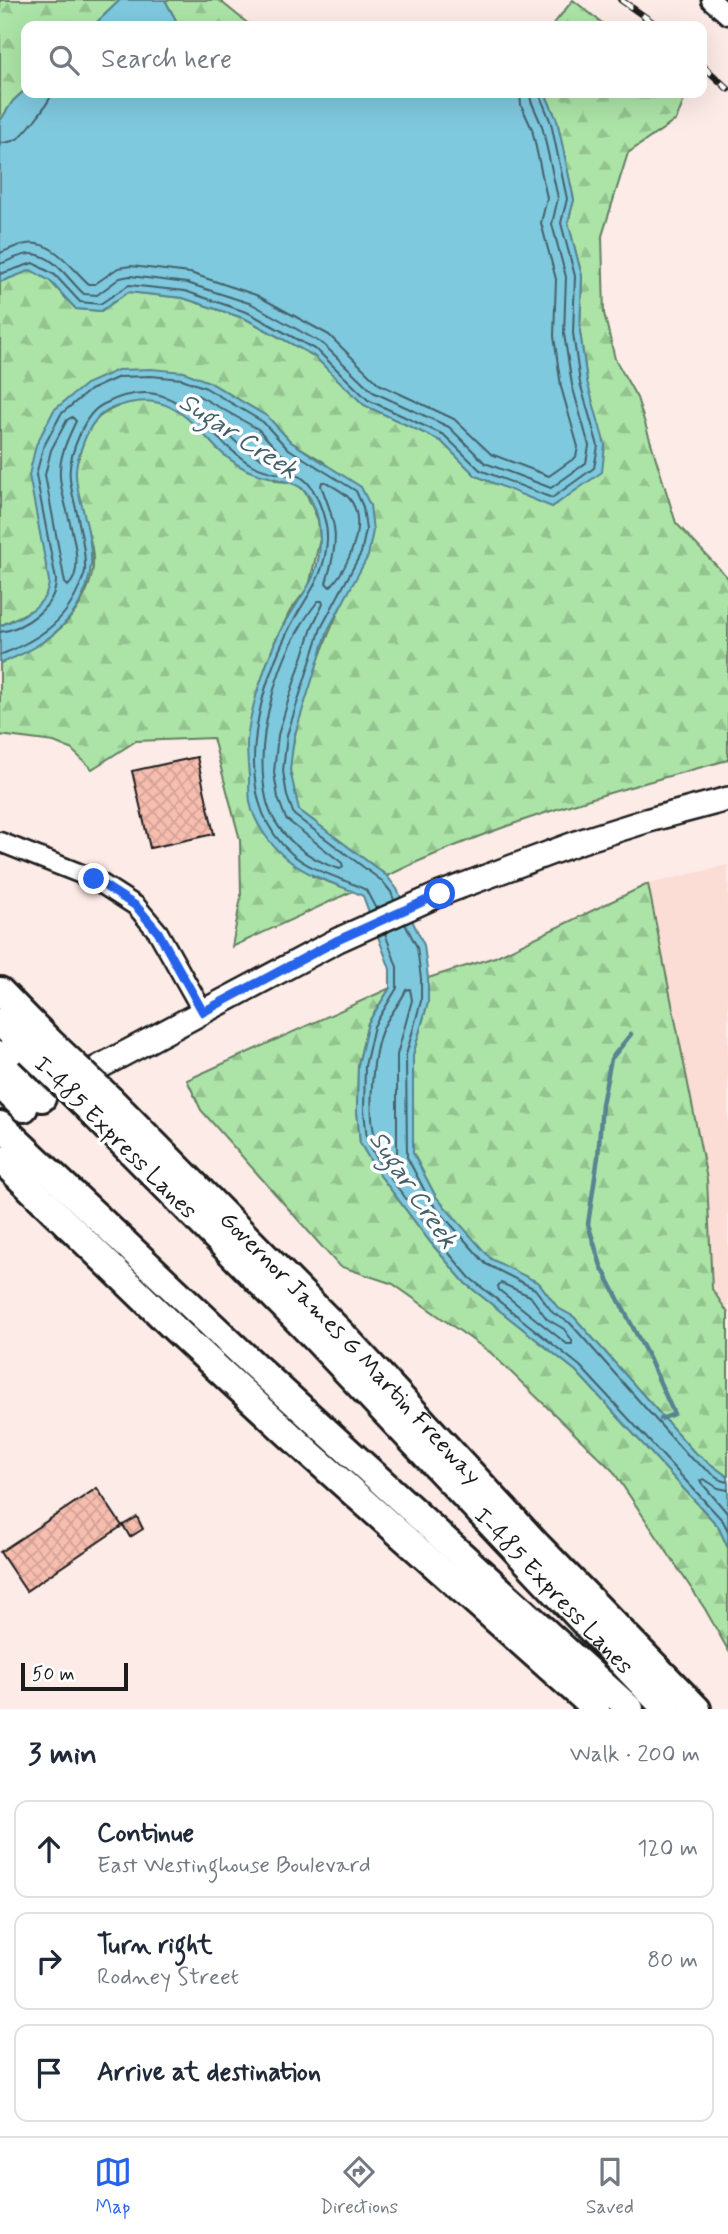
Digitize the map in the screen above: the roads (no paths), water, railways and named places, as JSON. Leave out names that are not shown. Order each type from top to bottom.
[{"type":"highway","name":"Governor James G Martin Freeway","points":[[0,991],[39,1045],[344,1336],[538,1546],[697,1709]]},
{"type":"highway","name":"I-485 Express Lanes","points":[[0,1023],[39,1045]]},
{"type":"highway","points":[[0,1055],[33,1103]]},
{"type":"highway","points":[[0,1084],[33,1103]]},
{"type":"highway","name":"I-485 Express Lanes","points":[[100,1105],[315,1338],[666,1709]]},
{"type":"highway","name":"I-485 Express Lanes","points":[[0,1123],[8,1156],[255,1366],[630,1709]]},
{"type":"highway","points":[[8,1156],[194,1347],[596,1709]]},
{"type":"highway","points":[[255,1366],[428,1559]]},
{"type":"main road","points":[[0,1123],[338,940],[417,903],[500,870],[649,820],[728,799]]},
{"type":"street","points":[[711,0],[728,15]]},
{"type":"street","points":[[0,842],[94,879],[136,906],[158,932],[203,1012]]},
{"type":"water","points":[[120,0],[165,0],[176,21],[98,21]]},
{"type":"water","points":[[21,94],[21,98],[547,98],[557,120],[574,200],[568,222],[582,276],[580,332],[587,381],[605,445],[602,472],[552,507],[476,476],[441,441],[364,405],[314,356],[246,319],[183,298],[128,292],[101,311],[76,309],[50,281],[31,270],[0,282],[0,121]]},
{"type":"water","name":"Sugar Creek","points":[[118,370],[184,372],[209,382],[268,417],[291,442],[361,487],[370,505],[373,531],[368,556],[328,630],[294,737],[290,770],[299,810],[387,876],[397,889],[424,945],[428,1002],[413,1055],[413,1153],[436,1197],[491,1259],[539,1283],[558,1308],[574,1317],[693,1451],[728,1477],[728,1548],[718,1526],[576,1371],[465,1283],[376,1170],[360,1143],[357,1110],[358,1065],[368,1023],[390,988],[390,969],[363,896],[314,876],[287,859],[264,834],[255,818],[250,799],[247,744],[257,692],[275,642],[313,577],[317,565],[319,526],[317,514],[306,492],[288,482],[254,473],[237,464],[188,419],[166,405],[141,401],[106,411],[95,420],[88,432],[76,467],[91,554],[90,576],[82,598],[69,619],[52,635],[22,654],[0,663],[0,626],[24,615],[39,604],[44,598],[49,581],[29,475],[36,445],[54,410],[86,384]]},
{"type":"waterway","points":[[631,1034],[611,1059],[602,1104],[598,1157],[588,1224],[601,1266],[649,1358],[674,1414],[661,1419]]},
{"type":"railway","points":[[621,0],[651,21]]},
{"type":"railway","points":[[707,70],[728,89]]}]
